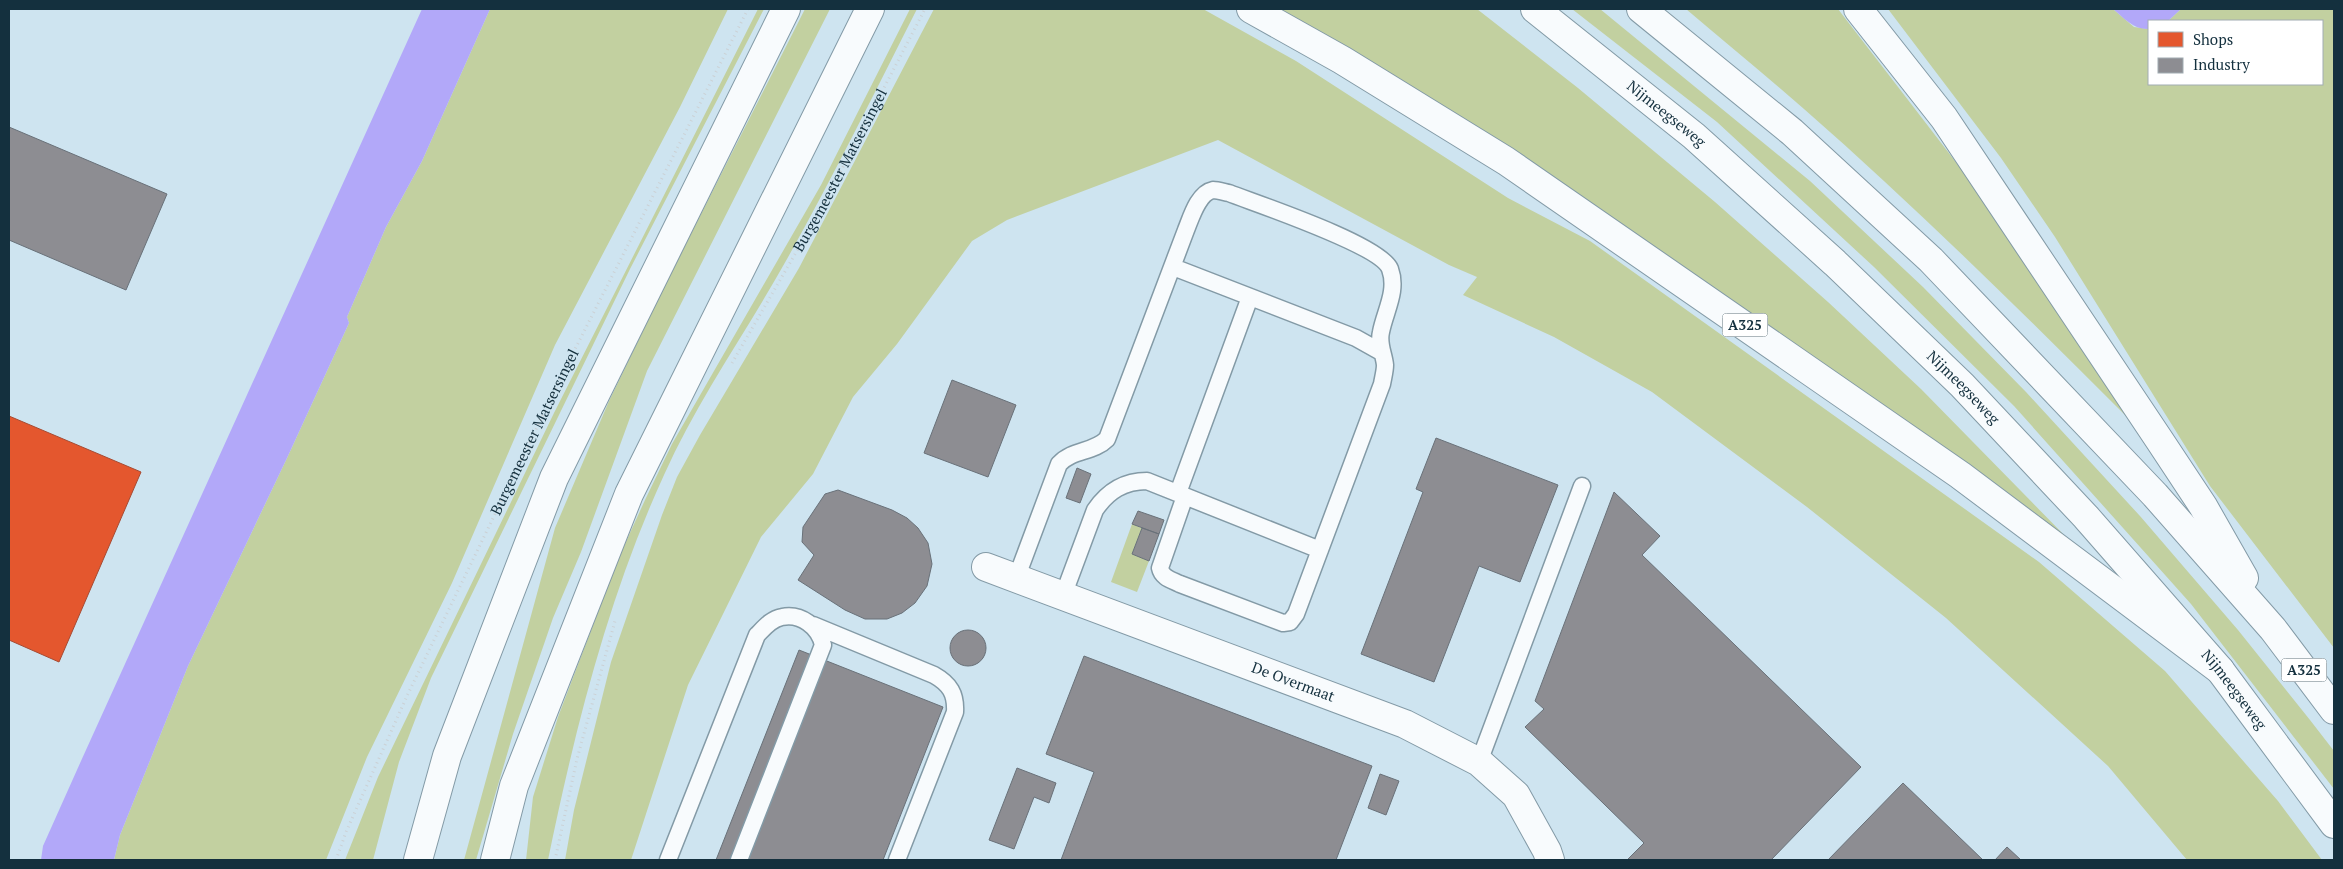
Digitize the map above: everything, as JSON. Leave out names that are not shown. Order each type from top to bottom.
[{"type":"main road","points":[[418,860],[447,756],[554,478],[786,9]]},
{"type":"main road","points":[[495,860],[514,786],[629,494],[870,9]]},
{"type":"main road","name":"A325","points":[[1251,9],[1342,60],[1506,161],[1960,475],[2220,670]]},
{"type":"main road","name":"Nijmeegseweg","points":[[1535,9],[1694,136],[1835,263],[1962,385],[2086,516],[2220,670],[2334,824]]},
{"type":"main road","name":"A325","points":[[1641,9],[1792,132],[1931,260],[2155,495],[2273,629],[2334,710]]},
{"type":"main road","name":"A325","points":[[1858,9],[1944,118],[2077,314],[2203,506],[2273,629]]},
{"type":"main road","name":"De Overmaat","points":[[986,567],[1405,724],[1479,762],[1516,795],[1547,851],[1550,860]]},
{"type":"lane","points":[[1016,578],[1059,464],[1070,454],[1100,446],[1106,439],[1195,210],[1208,192],[1215,190],[1229,193],[1359,244],[1382,258],[1389,267],[1393,280],[1392,294],[1380,332],[1381,352],[1385,368],[1382,384],[1296,614],[1290,622],[1283,623],[1180,584],[1166,578],[1161,573],[1160,568],[1181,495],[1250,297]]},
{"type":"lane","points":[[1173,267],[1356,338],[1381,352]]},
{"type":"lane","points":[[1063,596],[1090,521],[1103,498],[1112,490],[1136,481],[1147,481],[1320,550]]},
{"type":"lane","points":[[1479,762],[1582,486]]},
{"type":"lane","points":[[668,860],[757,635],[769,622],[782,616],[795,617],[812,624],[943,680],[951,688],[956,700],[955,712],[897,860]]},
{"type":"lane","points":[[739,860],[823,645],[821,635],[812,624]]},
{"type":"path","name":"Burgemeester Matsersingel","points":[[336,860],[346,832],[432,645],[570,359],[748,9]]},
{"type":"path","name":"Burgemeester Matsersingel","points":[[728,369],[820,211],[925,9]]},
{"type":"path","points":[[555,860],[577,759],[618,612]]},
{"type":"green space","points":[[490,9],[728,9],[680,107],[555,345],[452,583],[367,757],[326,860],[114,860],[120,835],[188,666],[349,323],[347,317],[386,227],[422,161]]},
{"type":"green space","points":[[758,9],[764,9],[630,269],[431,678],[399,762],[373,860],[345,860],[378,777],[554,413]]},
{"type":"green space","points":[[805,9],[830,9],[647,371],[581,552],[553,618],[513,734],[476,860],[464,860],[555,528],[609,401],[669,277]]},
{"type":"green space","points":[[910,9],[917,9],[821,197],[772,286],[692,419],[664,475],[626,568],[595,664],[558,811],[548,860],[526,860],[533,797],[558,717],[619,557],[672,444],[821,185]]},
{"type":"green space","points":[[934,9],[1203,9],[1296,61],[1508,198],[1590,241],[2039,562],[2165,671],[2278,801],[2322,860],[2187,860],[2108,766],[1946,618],[1807,507],[1652,392],[1554,337],[1463,295],[1477,277],[1449,265],[1218,140],[1007,220],[972,241],[897,344],[853,397],[813,474],[761,537],[688,685],[631,860],[565,860],[574,810],[611,662],[677,477],[799,268]]},
{"type":"green space","points":[[1271,9],[1477,9],[1578,88],[1715,202],[1828,302],[1921,389],[2067,538]]},
{"type":"green space","points":[[1572,9],[1600,9],[1810,181],[1923,287],[2026,392],[2140,516],[2238,630],[2310,720],[2334,751],[2334,789],[2191,604],[2014,406],[1874,267],[1717,122]]},
{"type":"green space","points":[[1686,9],[1838,9],[1965,174],[2128,418],[1888,184],[1804,109]]},
{"type":"green space","points":[[1888,9],[2113,9],[2134,27],[2148,29],[2148,85],[2323,85],[2323,20],[2169,20],[2181,9],[2334,9],[2334,648],[2210,486],[2055,237],[2001,158]]},
{"type":"green space","points":[[1132,524],[1142,528],[1132,554],[1149,561],[1137,592],[1111,582]]},
{"type":"shaded area","points":[[422,9],[490,9],[422,161],[386,227],[347,317],[349,323],[188,666],[120,835],[114,860],[41,860],[43,846],[81,761]]},
{"type":"shaded area","points":[[2113,9],[2181,9],[2169,20],[2148,20],[2148,29],[2139,28],[2125,20]]},
{"type":"building: Shops","points":[[9,416],[141,472],[59,662],[9,640]]},
{"type":"building: Industry","points":[[9,127],[167,194],[126,290],[9,240]]},
{"type":"building: Industry","points":[[952,380],[1016,405],[988,477],[924,453]]},
{"type":"building: Industry","points":[[1436,438],[1558,485],[1520,582],[1479,566],[1434,682],[1361,654],[1423,492],[1416,489]]},
{"type":"building: Industry","points":[[1077,468],[1091,474],[1080,503],[1066,498]]},
{"type":"building: Industry","points":[[838,490],[892,510],[907,518],[918,528],[928,543],[932,564],[927,586],[915,603],[902,613],[887,619],[865,619],[845,610],[798,580],[814,555],[802,542],[803,527],[825,494]]},
{"type":"building: Industry","points":[[1614,492],[1660,536],[1642,555],[1861,767],[1771,860],[1627,860],[1644,843],[1525,727],[1544,709],[1535,701]]},
{"type":"building: Industry","points":[[1138,511],[1164,520],[1159,534],[1132,524]]},
{"type":"building: Industry","points":[[1142,528],[1159,534],[1149,561],[1132,554]]},
{"type":"building: Industry","points":[[968,630],[981,635],[986,648],[981,661],[968,666],[955,661],[950,648],[955,635]]},
{"type":"building: Industry","points":[[799,650],[943,707],[883,860],[716,860]]},
{"type":"building: Industry","points":[[1084,656],[1372,766],[1336,860],[1061,860],[1094,772],[1046,754]]},
{"type":"building: Industry","points":[[1017,768],[1056,783],[1049,803],[1034,797],[1014,849],[989,840]]},
{"type":"building: Industry","points":[[1380,774],[1399,781],[1386,815],[1368,808]]},
{"type":"building: Industry","points":[[1903,783],[1983,860],[1828,860]]},
{"type":"building: Industry","points":[[2007,847],[2021,860],[1995,860]]}]
